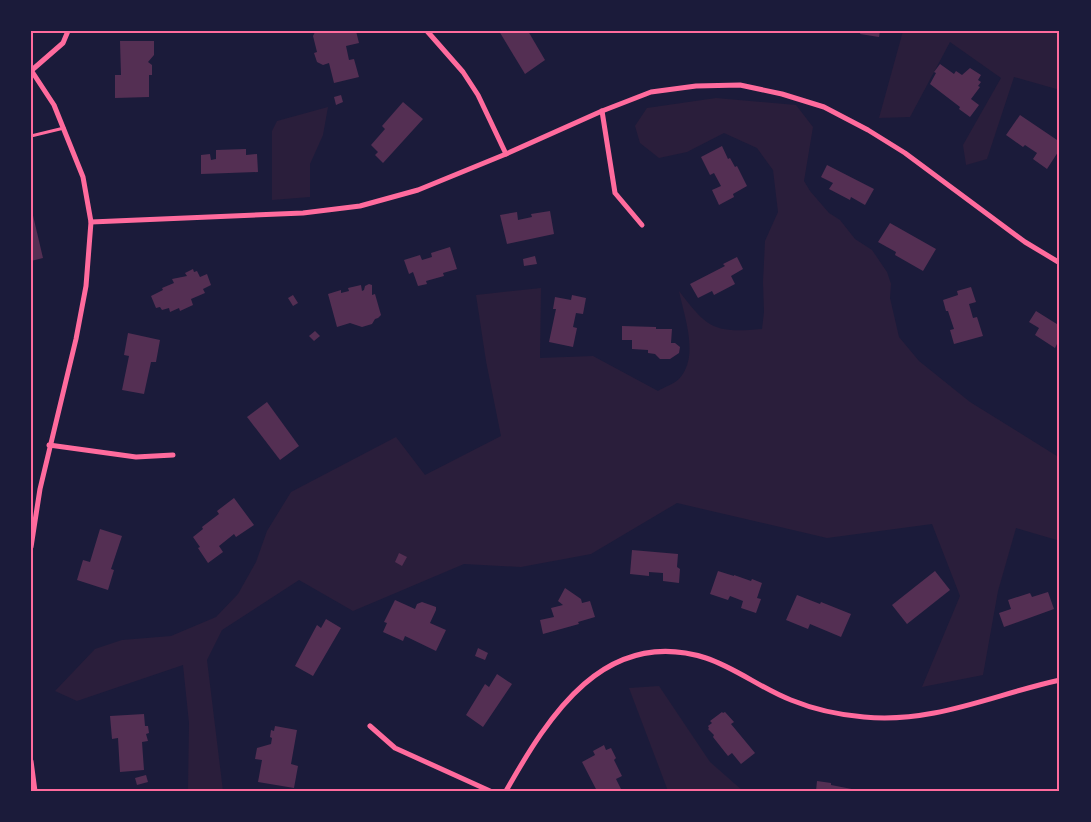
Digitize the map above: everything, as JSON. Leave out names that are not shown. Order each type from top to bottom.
[{"type":"street","points":[[31,547],[49,445],[76,339],[86,286],[91,222],[83,177],[64,128],[54,105],[32,70],[63,43],[68,31]]},
{"type":"street","points":[[427,31],[463,72],[478,95],[506,154]]},
{"type":"street","points":[[91,222],[304,213],[360,206],[418,190],[651,92],[696,86],[740,85],[782,94],[824,107],[868,130],[905,153],[1025,242],[1060,263]]},
{"type":"street","points":[[602,111],[614,193],[642,225]]},
{"type":"street","points":[[49,445],[136,457],[173,455]]},
{"type":"street","points":[[506,791],[527,753],[558,710],[597,673],[631,656],[669,650],[707,658],[790,700],[828,711],[865,718],[909,718],[952,710],[1029,687],[1060,680]]},
{"type":"street","points":[[370,726],[395,748],[490,791]]},
{"type":"street","points":[[31,761],[35,791]]},
{"type":"lane","points":[[31,136],[64,128]]},
{"type":"shaded area","points":[[903,31],[1060,31],[1060,90],[1014,77],[987,159],[966,165],[963,145],[1001,78],[950,42],[910,117],[879,118]]},
{"type":"shaded area","points":[[716,98],[796,105],[813,127],[804,181],[829,213],[840,220],[855,239],[872,250],[887,272],[891,284],[890,298],[899,337],[919,361],[970,402],[1060,458],[1060,541],[1016,528],[998,591],[983,675],[922,687],[960,596],[932,524],[827,538],[677,503],[591,554],[521,567],[464,564],[353,611],[299,580],[222,630],[207,660],[223,791],[189,791],[188,789],[189,723],[183,665],[77,701],[55,691],[95,649],[122,640],[171,636],[216,617],[238,594],[256,562],[267,531],[291,492],[396,437],[425,475],[501,436],[486,361],[476,295],[541,288],[540,358],[593,356],[658,391],[679,379],[689,359],[689,336],[679,291],[697,314],[713,326],[733,330],[762,329],[765,241],[778,212],[773,170],[757,148],[724,133],[687,152],[659,158],[640,143],[635,126],[647,108]]},
{"type":"shaded area","points":[[328,107],[323,135],[310,164],[310,197],[272,200],[272,131],[277,121]]},
{"type":"shaded area","points":[[659,686],[710,762],[743,791],[668,791],[629,688]]},
{"type":"building","points":[[356,31],[359,43],[346,46],[349,60],[354,59],[359,77],[334,83],[329,63],[323,65],[317,62],[314,53],[317,52],[313,36],[315,32]]},
{"type":"building","points":[[499,31],[528,31],[545,60],[525,74]]},
{"type":"building","points":[[861,31],[880,31],[879,37],[860,34]]},
{"type":"building","points":[[120,41],[154,41],[154,55],[148,62],[152,65],[152,75],[149,75],[149,97],[115,98],[115,75],[121,75]]},
{"type":"building","points":[[940,64],[954,74],[956,71],[962,75],[970,68],[981,75],[978,80],[981,82],[978,86],[980,87],[971,99],[979,105],[970,117],[930,84],[936,73],[934,72]]},
{"type":"building","points":[[341,95],[343,102],[336,105],[334,97]]},
{"type":"building","points":[[403,102],[423,119],[383,163],[375,155],[378,152],[371,145],[385,129],[382,126]]},
{"type":"building","points":[[1020,115],[1060,142],[1060,149],[1047,169],[1033,159],[1037,153],[1025,145],[1023,147],[1006,135]]},
{"type":"building","points":[[722,146],[728,159],[730,158],[735,167],[737,166],[747,186],[733,194],[734,197],[719,205],[712,190],[721,186],[714,173],[710,175],[701,157]]},
{"type":"building","points":[[246,149],[246,155],[257,154],[258,172],[201,174],[201,155],[210,154],[211,160],[216,159],[216,150]]},
{"type":"building","points":[[827,165],[874,189],[865,205],[851,197],[850,200],[829,189],[833,183],[821,177]]},
{"type":"building","points":[[31,207],[43,258],[31,261]]},
{"type":"building","points":[[550,211],[554,234],[507,244],[500,215],[517,212],[518,220],[532,217],[531,214]]},
{"type":"building","points":[[890,223],[936,249],[923,271],[895,255],[896,252],[878,242]]},
{"type":"building","points":[[450,247],[457,269],[443,273],[444,276],[426,281],[427,284],[418,286],[413,272],[409,274],[404,260],[420,255],[422,260],[432,257],[431,253]]},
{"type":"building","points":[[535,256],[537,264],[524,266],[523,259]]},
{"type":"building","points":[[737,257],[743,269],[731,276],[735,284],[714,295],[712,291],[698,298],[690,284],[725,266],[723,264]]},
{"type":"building","points":[[193,269],[194,272],[197,271],[200,277],[207,274],[211,285],[203,289],[205,293],[191,299],[193,305],[180,311],[179,308],[170,312],[169,308],[162,310],[160,307],[156,308],[151,296],[163,290],[162,288],[174,283],[172,279],[187,276],[185,273]]},
{"type":"building","points":[[369,284],[372,285],[372,295],[375,294],[381,315],[372,324],[362,327],[350,323],[337,327],[328,294],[341,290],[341,293],[349,291],[348,288],[361,285],[362,291]]},
{"type":"building","points":[[971,287],[976,302],[969,304],[973,318],[977,317],[983,336],[954,344],[950,330],[954,329],[943,300],[958,295],[957,291]]},
{"type":"building","points":[[293,295],[298,303],[293,306],[288,298]]},
{"type":"building","points":[[572,295],[586,298],[583,314],[576,313],[573,327],[577,328],[573,347],[549,342],[556,309],[553,309],[555,297],[571,300]]},
{"type":"building","points":[[1036,311],[1060,326],[1060,346],[1057,344],[1055,348],[1035,335],[1039,328],[1029,322]]},
{"type":"building","points":[[622,326],[672,329],[671,343],[675,343],[680,347],[679,353],[670,359],[660,359],[655,354],[648,353],[648,350],[632,349],[632,340],[622,340]]},
{"type":"building","points":[[315,331],[320,336],[314,341],[309,336]]},
{"type":"building","points":[[128,333],[160,340],[156,362],[151,362],[144,394],[122,390],[129,356],[124,355]]},
{"type":"building","points":[[267,402],[299,446],[280,460],[247,417]]},
{"type":"building","points":[[234,498],[254,525],[236,537],[234,534],[219,546],[223,552],[208,563],[193,537],[203,529],[202,527],[219,514],[217,511]]},
{"type":"building","points":[[100,529],[122,536],[111,569],[114,570],[108,590],[77,580],[83,560],[90,562]]},
{"type":"building","points":[[632,550],[678,554],[679,583],[663,581],[663,573],[649,572],[649,576],[630,574]]},
{"type":"building","points":[[399,553],[407,557],[402,566],[395,562]]},
{"type":"building","points":[[718,571],[762,583],[757,598],[761,599],[756,613],[741,608],[743,601],[730,596],[728,600],[710,594]]},
{"type":"building","points":[[935,571],[950,590],[907,624],[892,605]]},
{"type":"building","points":[[565,588],[581,599],[582,603],[590,601],[595,617],[578,622],[579,624],[543,634],[540,620],[554,617],[551,608],[563,605],[558,601]]},
{"type":"building","points":[[1048,592],[1054,609],[1004,627],[999,613],[1011,609],[1008,600],[1030,593],[1032,597]]},
{"type":"building","points":[[797,595],[851,614],[841,637],[810,624],[808,629],[786,620]]},
{"type":"building","points":[[395,600],[415,609],[417,604],[422,602],[436,607],[430,623],[446,630],[436,651],[405,636],[403,641],[383,632],[387,623],[384,622]]},
{"type":"building","points":[[326,619],[341,628],[313,676],[295,666],[317,625],[321,628]]},
{"type":"building","points":[[478,648],[488,653],[485,660],[475,656]]},
{"type":"building","points":[[497,674],[512,684],[483,727],[466,715],[485,684],[489,687]]},
{"type":"building","points":[[722,712],[725,712],[734,722],[731,724],[755,753],[741,764],[732,753],[728,756],[708,729],[708,726],[712,723],[710,721]]},
{"type":"building","points":[[144,714],[145,726],[148,726],[149,733],[146,734],[148,741],[142,742],[144,770],[120,772],[118,738],[112,739],[110,716]]},
{"type":"building","points":[[275,726],[297,730],[291,764],[298,766],[294,788],[258,782],[262,760],[255,759],[257,748],[271,744],[271,730],[274,731]]},
{"type":"building","points":[[604,745],[606,750],[611,748],[616,758],[614,760],[622,776],[616,779],[622,791],[597,791],[582,762],[595,755],[593,751]]},
{"type":"building","points":[[146,775],[148,782],[137,785],[135,778]]},
{"type":"building","points":[[817,781],[831,783],[831,785],[862,791],[816,791]]}]
